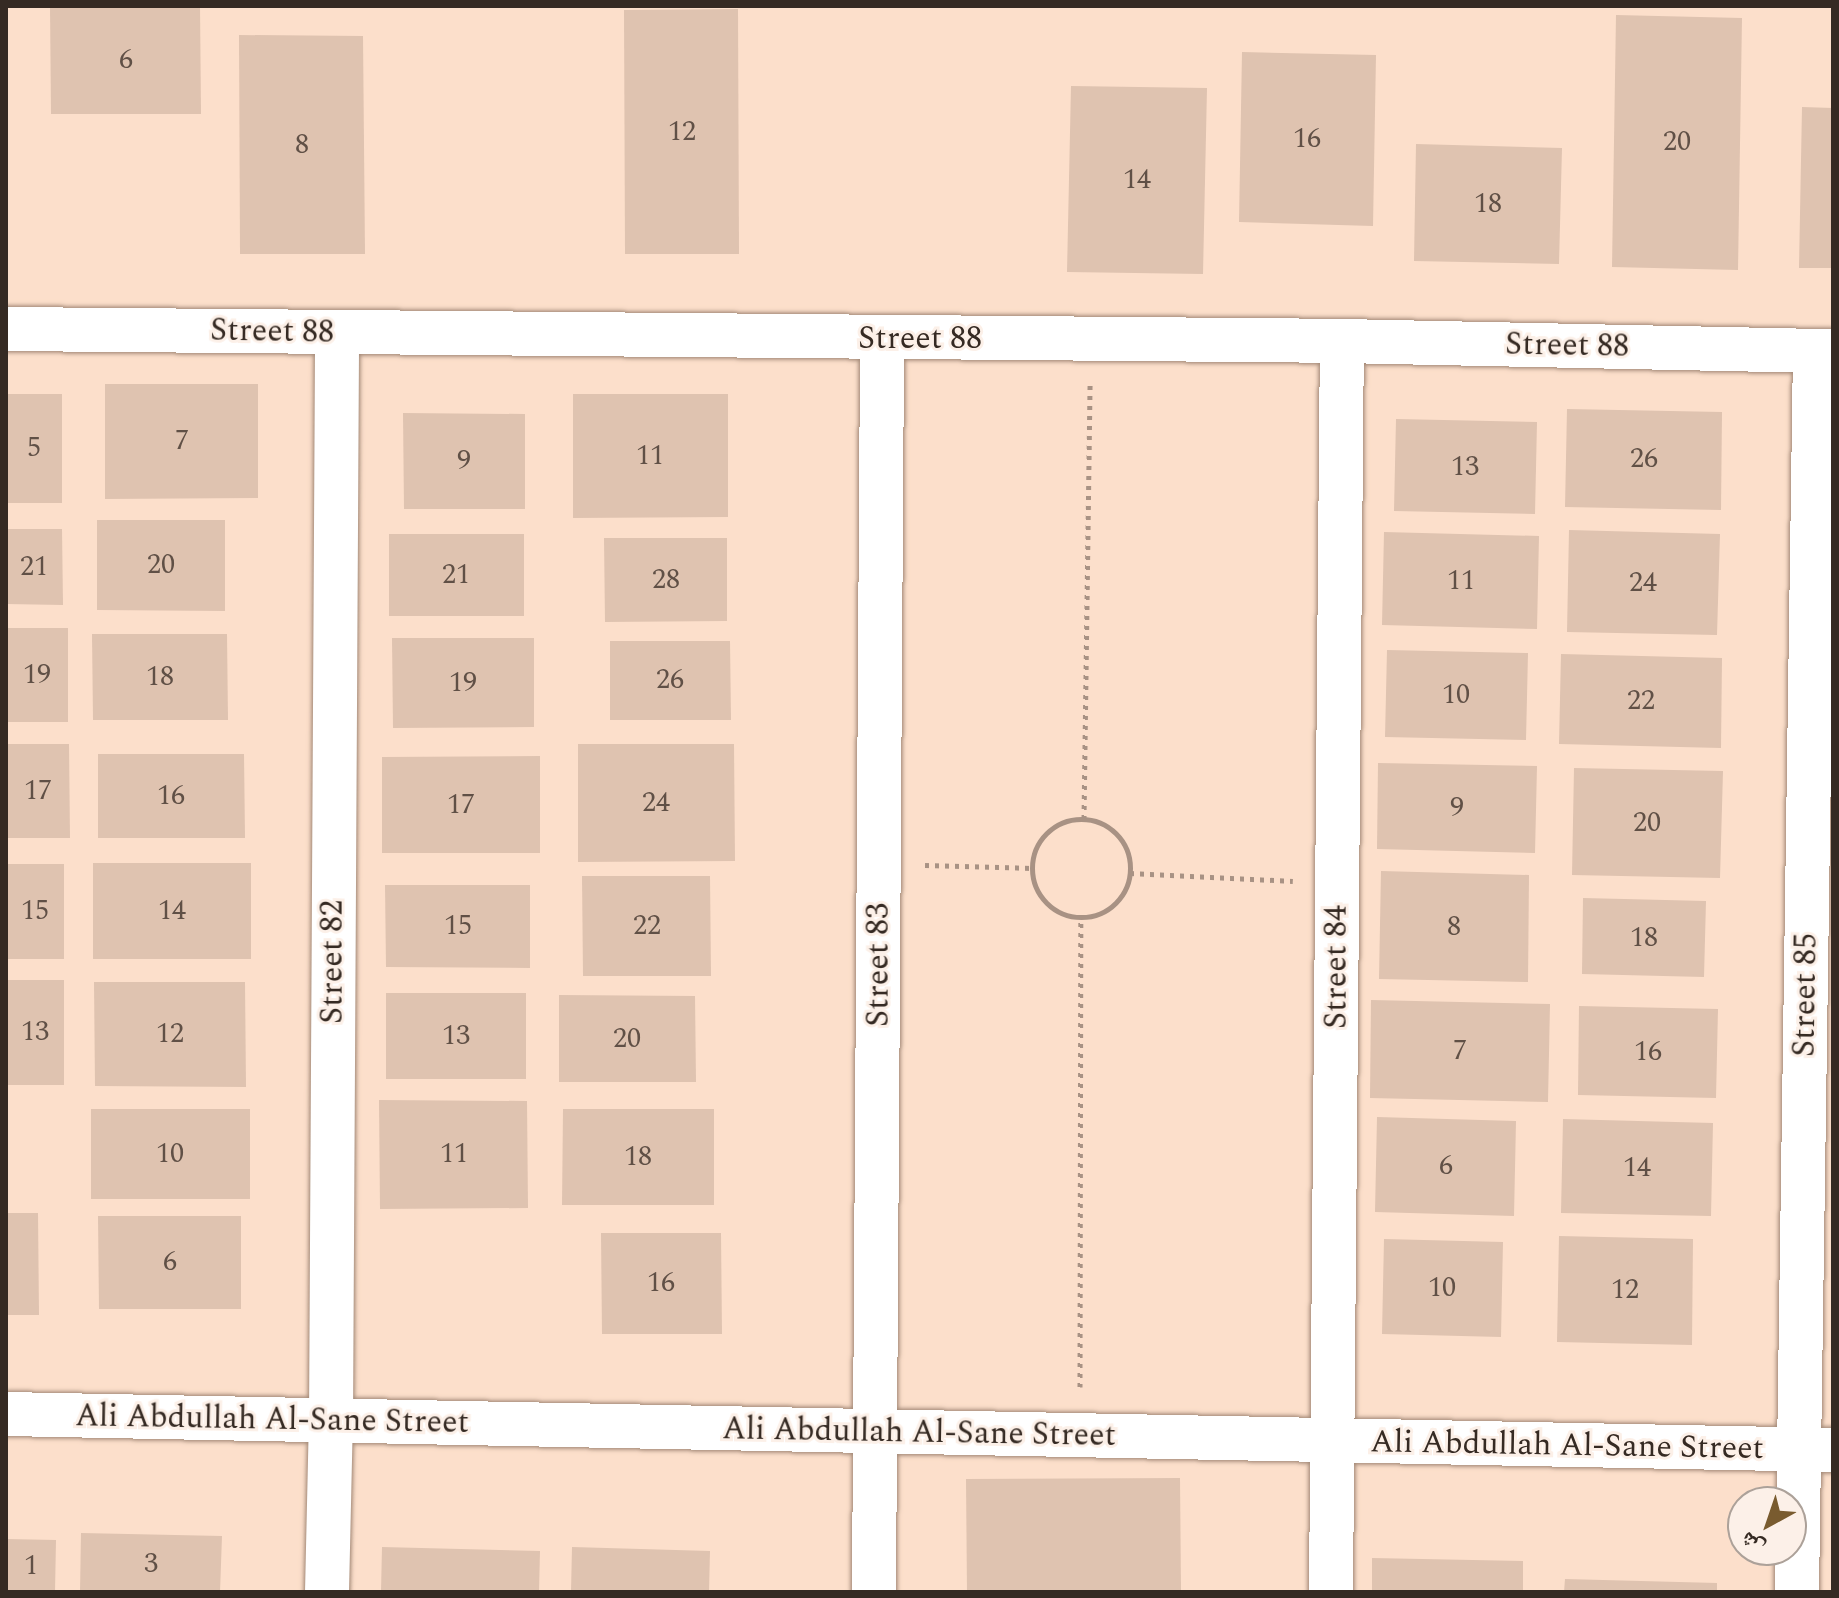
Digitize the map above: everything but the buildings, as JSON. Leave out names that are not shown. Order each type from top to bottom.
[{"type":"street","name":"Street 88","points":[[6,329],[1342,341],[1824,351]]},
{"type":"street","name":"Street 82","points":[[327,1592],[331,1422],[337,333]]},
{"type":"street","name":"Street 83","points":[[874,1592],[882,339]]},
{"type":"street","name":"Street 84","points":[[1331,1592],[1342,341]]},
{"type":"street","name":"Street 85","points":[[1797,1592],[1816,1450],[1824,351]]},
{"type":"street","name":"Ali Abdullah Al-Sane Street","points":[[6,1414],[1816,1450]]},
{"type":"path","points":[[1084,819],[1091,340]]},
{"type":"path","points":[[1084,819],[1103,825],[1119,837],[1128,854],[1130,873],[1126,891],[1114,905],[1099,914],[1081,917],[1063,913],[1046,903],[1036,887],[1032,868],[1036,848],[1048,833],[1064,822],[1084,819]]},
{"type":"path","points":[[880,864],[1032,868]]},
{"type":"path","points":[[1130,873],[1338,883]]},
{"type":"path","points":[[1080,1436],[1081,917]]}]
